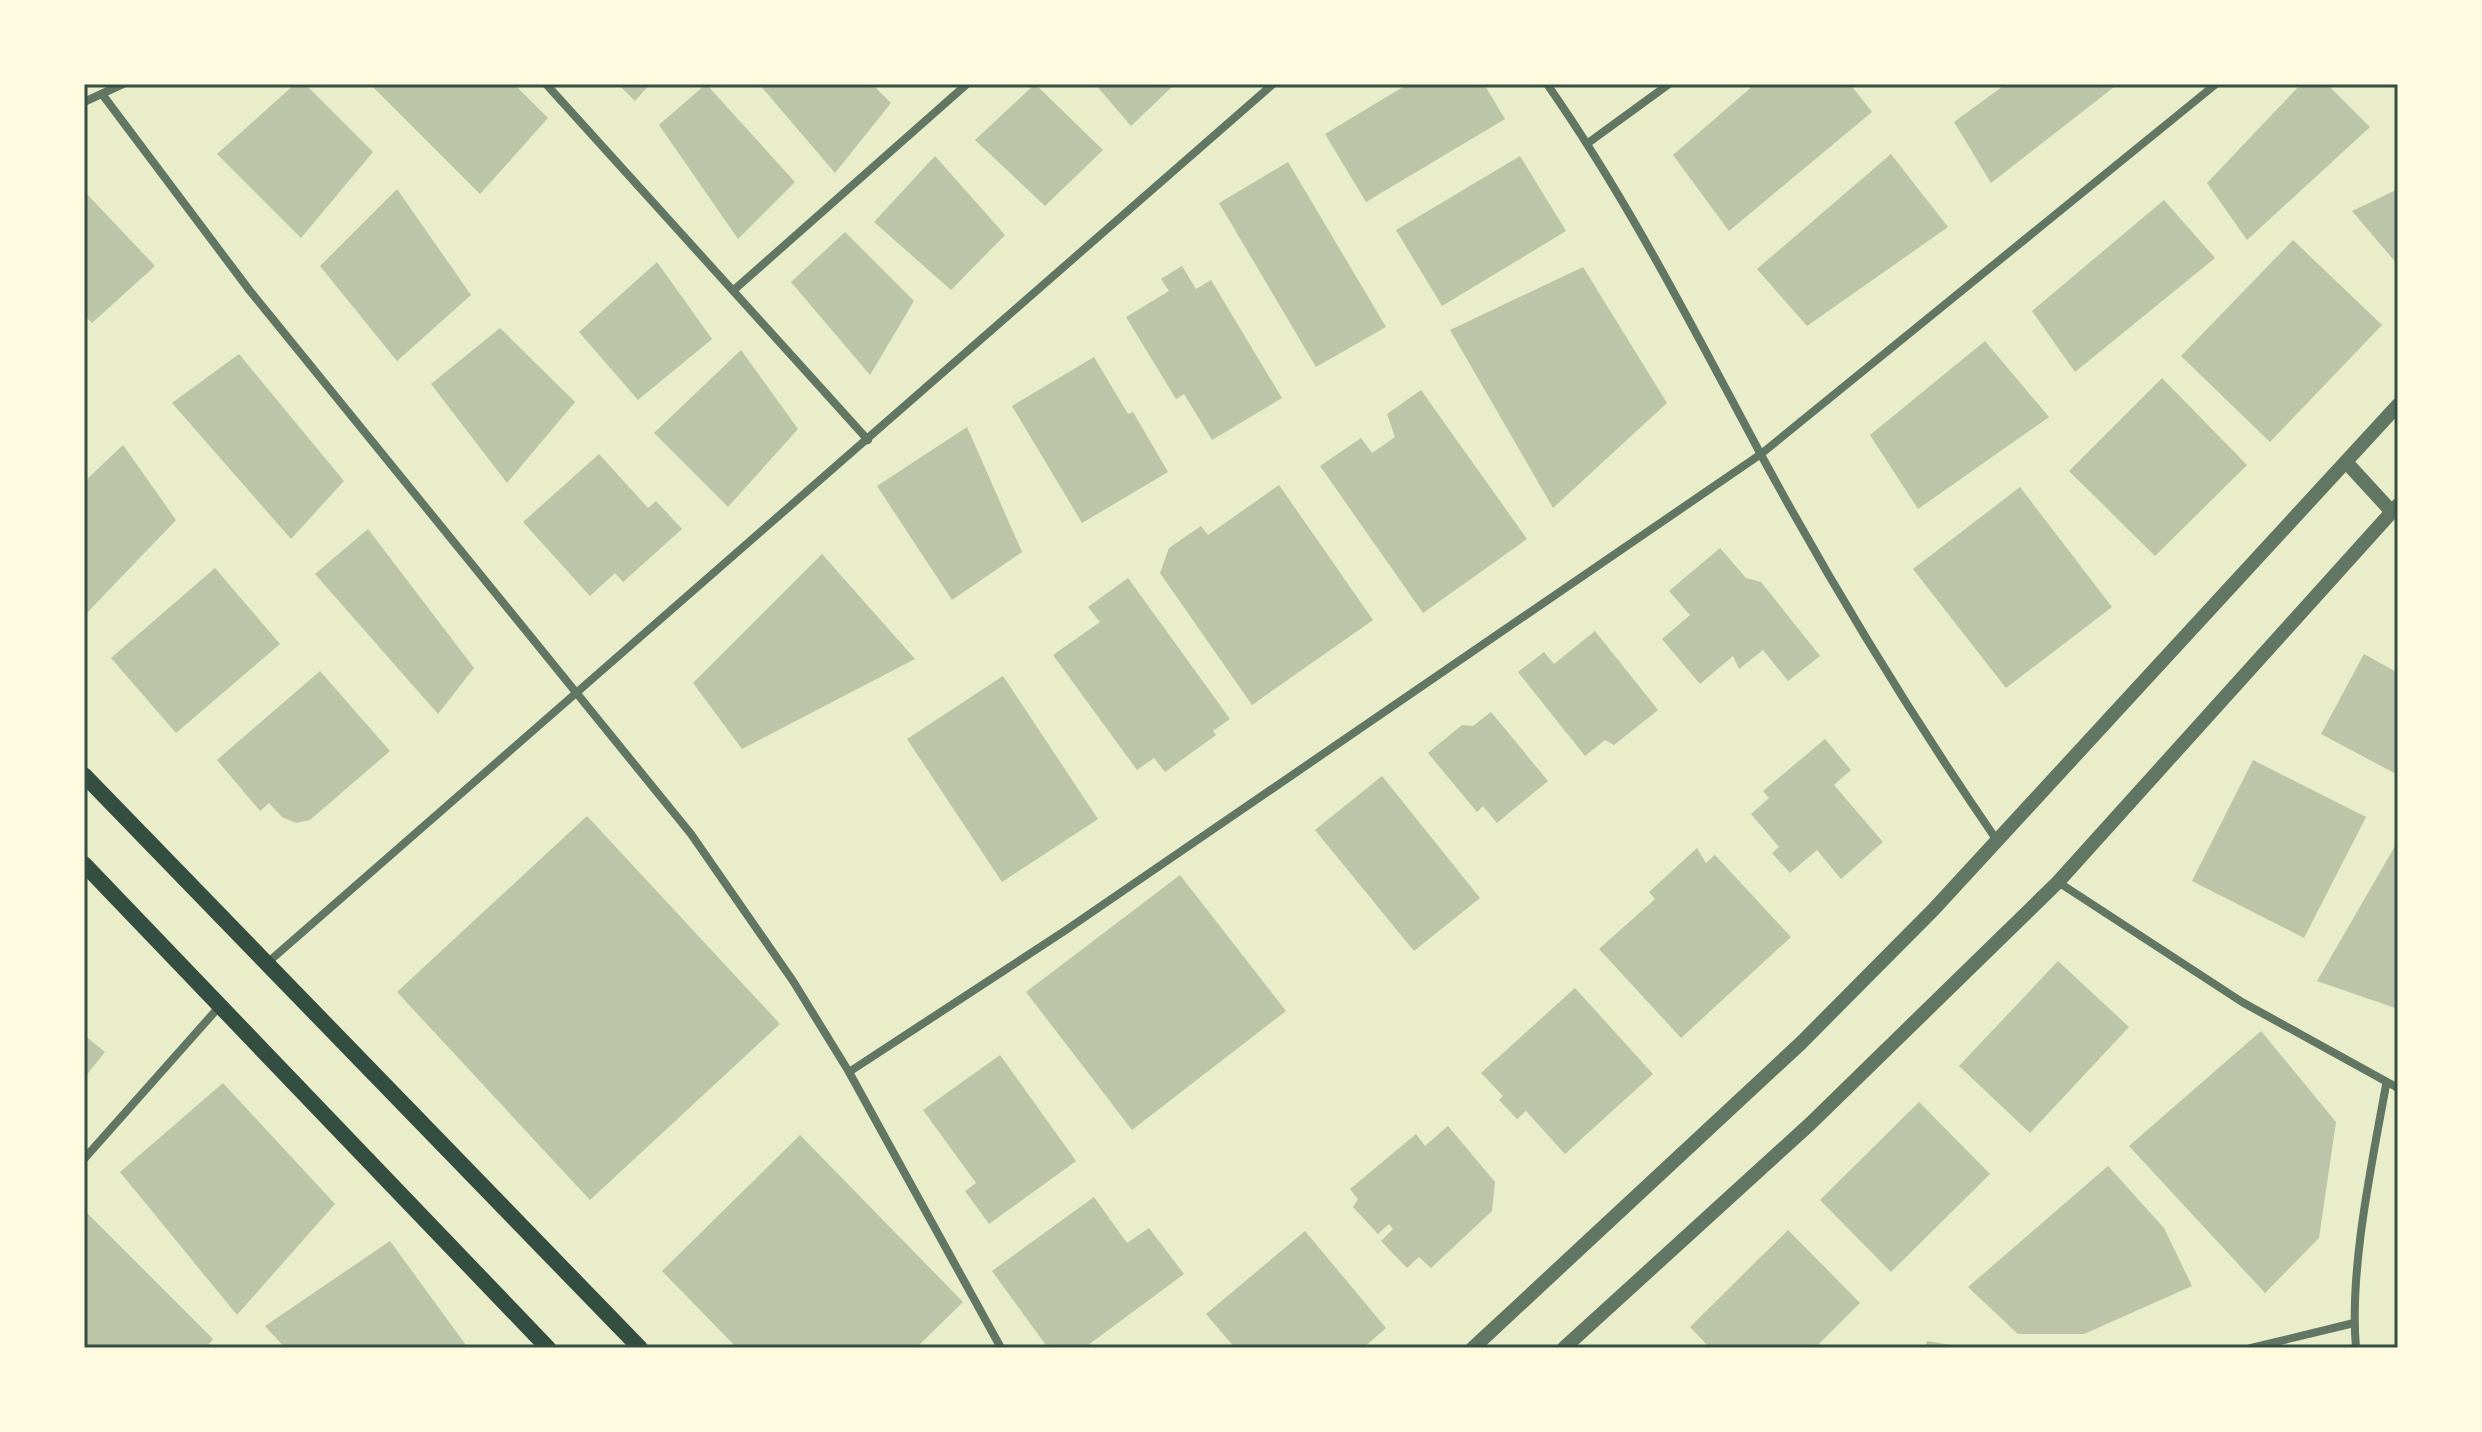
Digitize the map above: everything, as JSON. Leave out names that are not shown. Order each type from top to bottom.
[{"type":"main road","points":[[84,775],[640,1348]]},
{"type":"main road","points":[[84,864],[548,1348]]},
{"type":"street","points":[[84,102],[123,84]]},
{"type":"street","points":[[546,84],[735,289],[868,440]]},
{"type":"street","points":[[735,289],[967,84]]},
{"type":"street","points":[[266,964],[1273,84]]},
{"type":"street","points":[[1547,84],[1588,143],[1668,279],[1761,454],[1920,729],[1996,839]]},
{"type":"street","points":[[1588,143],[1669,84]]},
{"type":"street","points":[[849,1072],[1066,930],[1761,454],[2216,84]]},
{"type":"street","points":[[102,94],[250,291],[691,834],[793,981],[849,1072],[1001,1348]]},
{"type":"street","points":[[1473,1348],[1801,1043],[1934,909],[2398,405]]},
{"type":"street","points":[[1564,1348],[1810,1124],[2058,882],[2395,509],[2347,463]]},
{"type":"street","points":[[2058,882],[2242,1002],[2386,1085],[2398,1088]]},
{"type":"street","points":[[84,1159],[219,1007]]},
{"type":"street","points":[[2356,1348],[2354,1323],[2368,1187],[2386,1085]]},
{"type":"street","points":[[2251,1348],[2354,1323]]},
{"type":"building","points":[[295,84],[305,84],[373,152],[301,238],[217,154]]},
{"type":"building","points":[[370,84],[514,84],[548,118],[480,194]]},
{"type":"building","points":[[618,84],[650,84],[635,101]]},
{"type":"building","points":[[706,84],[795,182],[738,239],[659,125]]},
{"type":"building","points":[[759,84],[872,84],[891,103],[835,173]]},
{"type":"building","points":[[1035,84],[1103,150],[1045,206],[975,140]]},
{"type":"building","points":[[1095,84],[1175,84],[1131,126]]},
{"type":"building","points":[[1408,84],[1484,84],[1505,119],[1366,202],[1325,134]]},
{"type":"building","points":[[1755,84],[1850,84],[1872,112],[1729,231],[1673,155]]},
{"type":"building","points":[[2006,84],[2118,84],[1991,183],[1954,122]]},
{"type":"building","points":[[2301,84],[2327,84],[2370,127],[2247,240],[2207,183]]},
{"type":"building","points":[[1891,154],[1948,227],[1807,326],[1757,269]]},
{"type":"building","points":[[935,156],[1005,235],[951,290],[874,222]]},
{"type":"building","points":[[1520,156],[1566,231],[1442,306],[1396,230]]},
{"type":"building","points":[[1288,162],[1386,327],[1316,367],[1219,203]]},
{"type":"building","points":[[397,189],[471,295],[397,361],[320,266]]},
{"type":"building","points":[[2398,189],[2398,265],[2352,211]]},
{"type":"building","points":[[84,191],[155,266],[92,323],[84,315]]},
{"type":"building","points":[[2164,200],[2215,258],[2075,372],[2032,311]]},
{"type":"building","points":[[845,232],[914,301],[870,375],[791,282]]},
{"type":"building","points":[[2293,240],[2382,325],[2270,442],[2181,356]]},
{"type":"building","points":[[657,262],[712,339],[638,400],[579,332]]},
{"type":"building","points":[[1182,266],[1196,289],[1211,280],[1282,398],[1212,440],[1184,394],[1176,399],[1126,317],[1169,291],[1161,279]]},
{"type":"building","points":[[1583,267],[1667,403],[1553,508],[1450,330]]},
{"type":"building","points":[[500,328],[575,402],[507,483],[431,384]]},
{"type":"building","points":[[1985,341],[2049,417],[1918,509],[1870,435]]},
{"type":"building","points":[[741,350],[798,429],[728,507],[654,433]]},
{"type":"building","points":[[239,354],[344,481],[291,539],[172,403]]},
{"type":"building","points":[[1094,357],[1128,414],[1133,412],[1168,472],[1082,523],[1012,406]]},
{"type":"building","points":[[2162,378],[2247,465],[2155,556],[2069,471]]},
{"type":"building","points":[[1421,390],[1527,539],[1423,613],[1320,466],[1361,438],[1372,453],[1395,437],[1387,414]]},
{"type":"building","points":[[967,427],[1022,552],[952,600],[877,486]]},
{"type":"building","points":[[123,445],[176,520],[84,616],[84,482]]},
{"type":"building","points":[[599,454],[648,508],[656,501],[682,529],[623,582],[615,573],[590,596],[523,522]]},
{"type":"building","points":[[1279,485],[1373,620],[1252,705],[1160,573],[1169,548],[1201,526],[1208,535]]},
{"type":"building","points":[[2020,487],[2112,607],[2006,688],[1913,569]]},
{"type":"building","points":[[368,529],[474,668],[438,714],[315,574]]},
{"type":"building","points":[[1720,548],[1746,578],[1761,582],[1820,656],[1788,681],[1763,650],[1739,669],[1733,656],[1700,684],[1662,639],[1690,615],[1669,591]]},
{"type":"building","points":[[822,554],[915,659],[742,749],[693,683]]},
{"type":"building","points":[[215,568],[280,644],[176,733],[111,658]]},
{"type":"building","points":[[1128,578],[1230,719],[1213,731],[1216,735],[1165,772],[1154,758],[1137,770],[1053,655],[1100,622],[1088,607]]},
{"type":"building","points":[[1595,631],[1658,710],[1614,745],[1605,740],[1585,756],[1518,672],[1544,652],[1554,664]]},
{"type":"building","points":[[2364,654],[2398,673],[2398,775],[2321,734]]},
{"type":"building","points":[[320,671],[390,751],[310,820],[296,823],[282,817],[269,803],[260,811],[217,760]]},
{"type":"building","points":[[1003,676],[1098,819],[1002,882],[907,739]]},
{"type":"building","points":[[1491,712],[1548,781],[1497,823],[1483,806],[1477,812],[1428,753],[1462,725],[1473,726]]},
{"type":"building","points":[[1825,739],[1851,770],[1834,785],[1883,842],[1841,879],[1817,850],[1790,873],[1772,853],[1779,847],[1751,814],[1769,798],[1763,791]]},
{"type":"building","points":[[2253,760],[2366,817],[2304,938],[2192,881]]},
{"type":"building","points":[[1382,776],[1480,898],[1414,951],[1315,830]]},
{"type":"building","points":[[587,816],[780,1024],[590,1200],[397,992]]},
{"type":"building","points":[[2398,841],[2398,1009],[2317,981]]},
{"type":"building","points":[[1697,848],[1706,863],[1715,855],[1791,937],[1681,1038],[1599,949],[1655,899],[1649,892]]},
{"type":"building","points":[[1180,875],[1286,1011],[1132,1130],[1026,992]]},
{"type":"building","points":[[2058,961],[2129,1027],[2030,1133],[1959,1066]]},
{"type":"building","points":[[1575,988],[1653,1074],[1565,1154],[1526,1111],[1517,1119],[1499,1100],[1503,1096],[1481,1073]]},
{"type":"building","points":[[2261,1031],[2336,1122],[2319,1238],[2265,1293],[2129,1146]]},
{"type":"building","points":[[84,1035],[105,1052],[84,1078]]},
{"type":"building","points":[[1000,1055],[1076,1161],[989,1224],[965,1191],[976,1183],[923,1110]]},
{"type":"building","points":[[223,1083],[335,1204],[237,1315],[120,1172]]},
{"type":"building","points":[[1919,1102],[1990,1174],[1891,1272],[1820,1200]]},
{"type":"building","points":[[1448,1126],[1495,1182],[1492,1211],[1431,1268],[1419,1257],[1407,1268],[1381,1241],[1393,1229],[1389,1224],[1378,1234],[1353,1207],[1358,1199],[1350,1189],[1416,1134],[1425,1146]]},
{"type":"building","points":[[800,1135],[963,1302],[916,1348],[737,1348],[662,1271]]},
{"type":"building","points":[[2108,1166],[2164,1228],[2192,1286],[2084,1334],[2018,1334],[1968,1287]]},
{"type":"building","points":[[1094,1197],[1127,1243],[1149,1228],[1184,1274],[1084,1348],[1048,1348],[992,1271]]},
{"type":"building","points":[[84,1210],[213,1339],[206,1348],[84,1348]]},
{"type":"building","points":[[1788,1230],[1860,1303],[1815,1348],[1710,1348],[1690,1327]]},
{"type":"building","points":[[1305,1231],[1386,1328],[1363,1348],[1235,1348],[1206,1314]]},
{"type":"building","points":[[390,1241],[468,1348],[285,1348],[265,1326]]},
{"type":"building","points":[[1927,1341],[1958,1346],[1958,1348],[1925,1348]]}]
